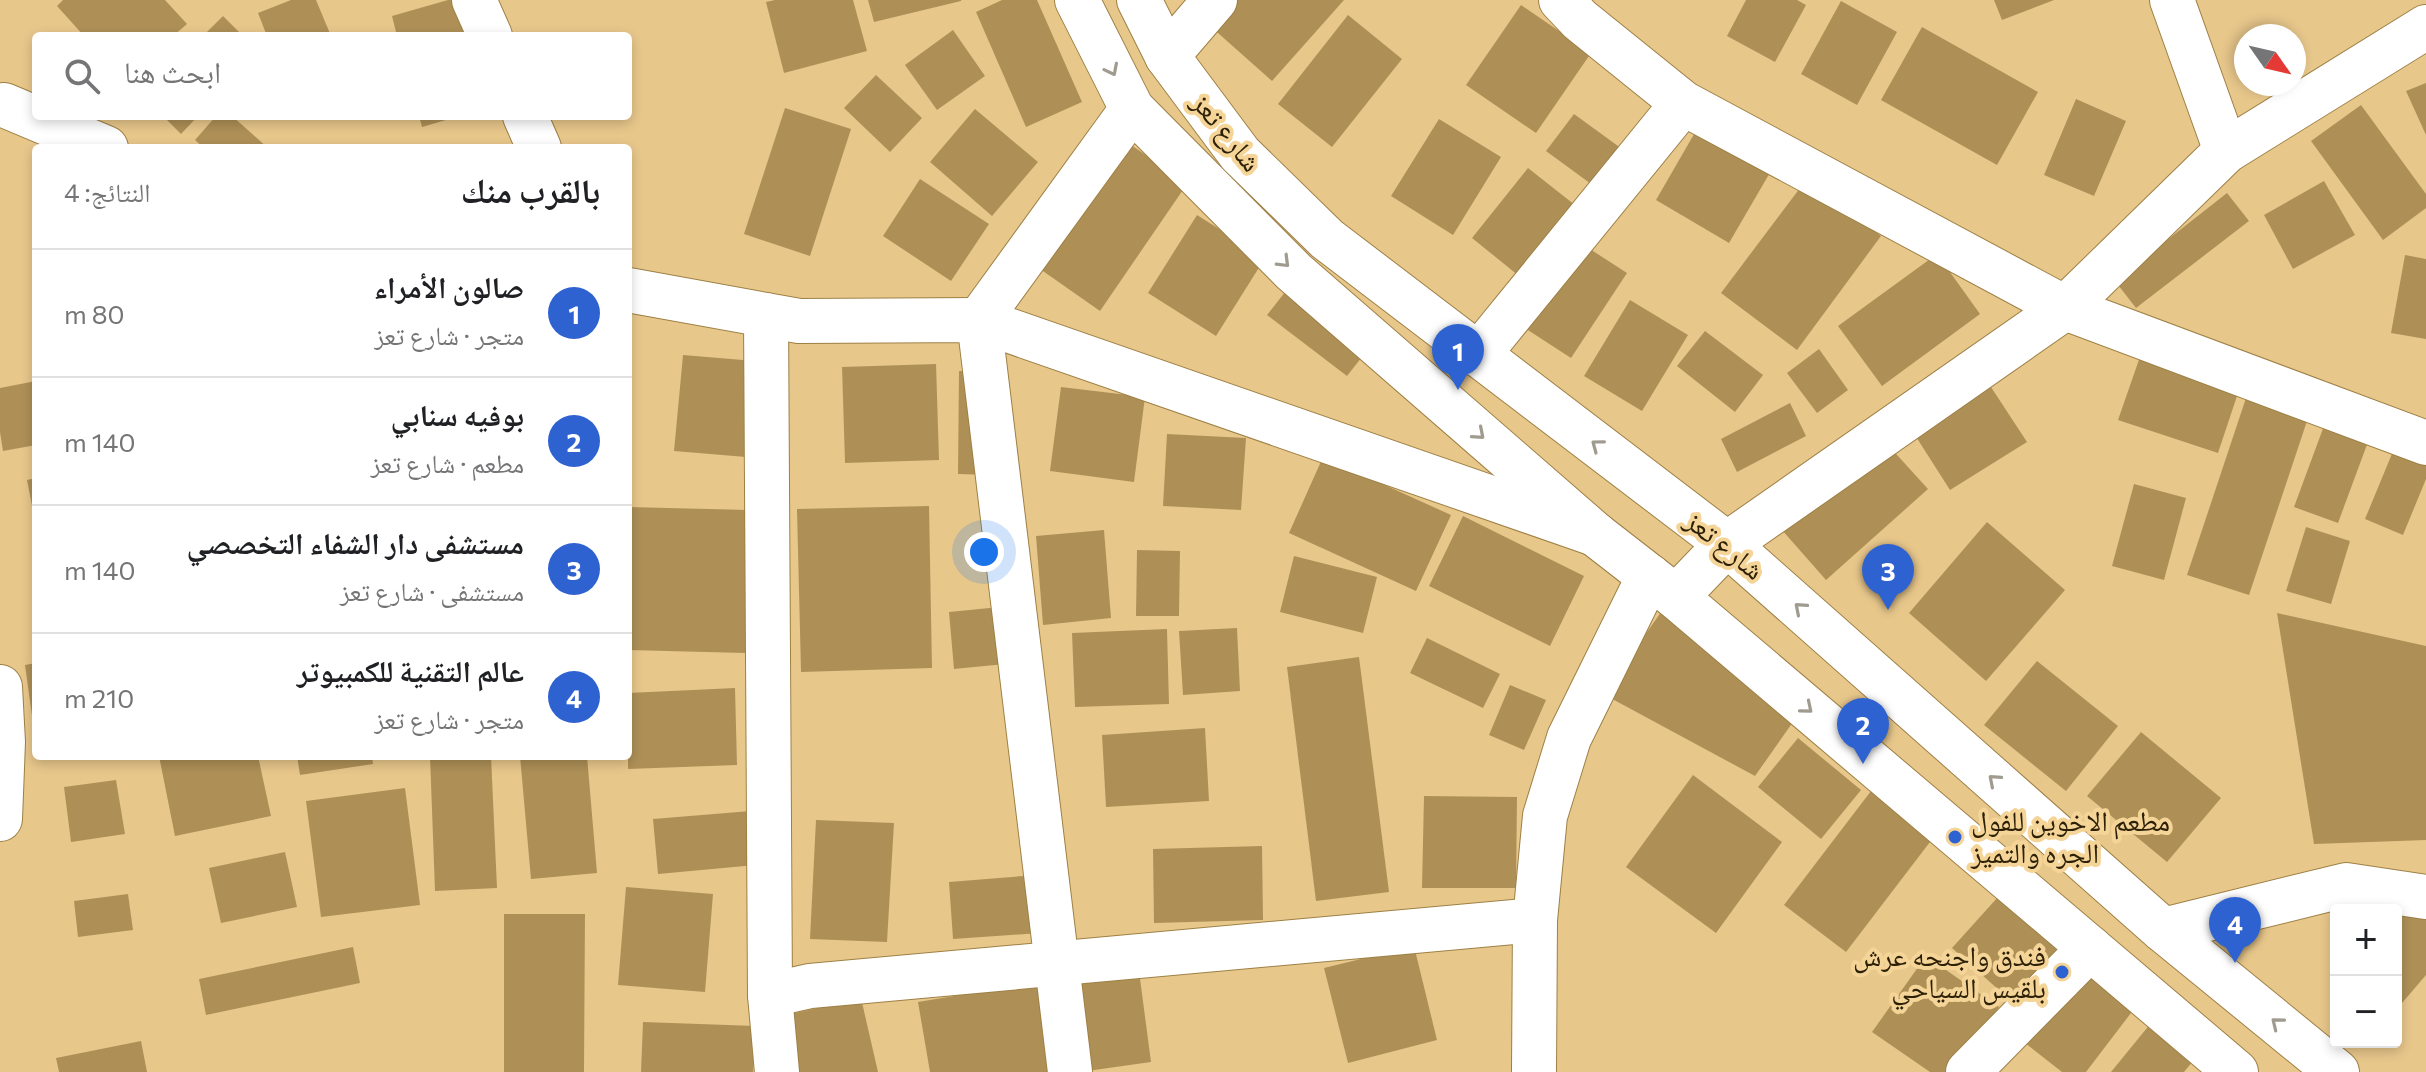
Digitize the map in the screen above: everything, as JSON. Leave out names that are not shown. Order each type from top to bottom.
[{"type":"street","points":[[474,0],[488,32]]},
{"type":"street","name":"شارع تعز","points":[[1077,0],[1132,109],[1294,272],[1595,534],[1663,586],[2236,1072]]},
{"type":"street","name":"شارع تعز","points":[[1139,0],[1167,56],[1240,154],[1327,239],[1727,544],[2163,930],[2337,1072]]},
{"type":"street","points":[[1167,56],[1215,0]]},
{"type":"street","points":[[1561,0],[1580,20],[1683,103],[2065,308],[2426,443]]},
{"type":"street","points":[[2172,0],[2226,151]]},
{"type":"street","points":[[1534,1072],[1535,920],[1545,816],[1569,738],[1663,586],[2065,308],[2226,151],[2426,27]]},
{"type":"street","points":[[1478,355],[1683,103]]},
{"type":"street","points":[[1,105],[32,118]]},
{"type":"street","points":[[1070,1072],[979,320],[1132,109]]},
{"type":"street","points":[[38,120],[96,144]]},
{"type":"street","points":[[527,120],[537,144]]},
{"type":"street","points":[[632,291],[799,321],[979,320],[1595,534]]},
{"type":"street","points":[[766,315],[770,995],[777,1072]]},
{"type":"street","points":[[0,687],[3,742],[0,819]]},
{"type":"street","points":[[2163,930],[2346,885],[2426,897]]},
{"type":"street","points":[[770,995],[810,986],[1535,920]]},
{"type":"street","points":[[1968,1072],[2090,948]]},
{"type":"building","points":[[63,0],[165,0],[187,24],[178,32],[80,32],[57,6]]},
{"type":"building","points":[[291,0],[316,0],[329,32],[265,32],[258,13]]},
{"type":"building","points":[[448,0],[485,0],[494,32],[396,32],[392,16]]},
{"type":"building","points":[[853,0],[867,51],[784,73],[766,2]]},
{"type":"building","points":[[868,0],[961,0],[961,1],[874,22]]},
{"type":"building","points":[[1002,0],[1037,0],[1082,102],[1026,127],[976,12]]},
{"type":"building","points":[[1232,0],[1344,0],[1272,81],[1209,25]]},
{"type":"building","points":[[1746,0],[1797,0],[1806,5],[1775,62],[1727,36]]},
{"type":"building","points":[[1994,0],[2054,0],[2002,20]]},
{"type":"building","points":[[1841,1],[1897,32],[1857,105],[1801,74]]},
{"type":"building","points":[[1521,5],[1591,53],[1536,133],[1466,85]]},
{"type":"building","points":[[1348,15],[1402,59],[1332,147],[1278,104]]},
{"type":"building","points":[[223,16],[239,32],[207,32]]},
{"type":"building","points":[[1922,27],[2038,92],[1997,165],[1881,100]]},
{"type":"building","points":[[953,30],[985,76],[937,110],[905,65]]},
{"type":"building","points":[[876,75],[922,118],[890,152],[844,108]]},
{"type":"building","points":[[2426,83],[2426,135],[2406,91]]},
{"type":"building","points":[[2076,99],[2126,121],[2094,196],[2044,175]]},
{"type":"building","points":[[2361,105],[2426,194],[2426,208],[2383,240],[2311,141]]},
{"type":"building","points":[[785,108],[851,129],[810,256],[744,234]]},
{"type":"building","points":[[975,109],[1038,162],[992,216],[930,162]]},
{"type":"building","points":[[1574,114],[1629,154],[1602,192],[1546,151]]},
{"type":"building","points":[[1439,119],[1501,157],[1453,235],[1391,196]]},
{"type":"building","points":[[167,120],[194,120],[181,134]]},
{"type":"building","points":[[212,120],[236,120],[264,144],[200,144],[195,140]]},
{"type":"building","points":[[420,120],[446,120],[422,127]]},
{"type":"building","points":[[1701,122],[1775,164],[1729,243],[1656,200]]},
{"type":"building","points":[[1117,135],[1187,184],[1100,311],[1030,262]]},
{"type":"building","points":[[1528,168],[1580,209],[1524,280],[1472,238]]},
{"type":"building","points":[[920,179],[989,224],[951,281],[883,236]]},
{"type":"building","points":[[1806,180],[1881,236],[1797,350],[1721,293]]},
{"type":"building","points":[[2324,181],[2355,235],[2293,269],[2264,215]]},
{"type":"building","points":[[2227,193],[2249,221],[2136,308],[2115,281]]},
{"type":"building","points":[[1197,215],[1265,258],[1216,336],[1148,293]]},
{"type":"building","points":[[1576,240],[1627,273],[1571,358],[1520,325]]},
{"type":"building","points":[[1937,254],[1980,314],[1882,386],[1838,326]]},
{"type":"building","points":[[2405,255],[2426,259],[2426,339],[2391,333]]},
{"type":"building","points":[[1307,264],[1387,325],[1347,376],[1267,315]]},
{"type":"building","points":[[1630,300],[1688,335],[1642,411],[1584,376]]},
{"type":"building","points":[[1705,331],[1763,375],[1735,412],[1677,366]]},
{"type":"building","points":[[1819,349],[1848,390],[1817,413],[1787,373]]},
{"type":"building","points":[[2142,351],[2241,384],[2218,453],[2118,420]]},
{"type":"building","points":[[683,355],[766,362],[758,458],[674,451]]},
{"type":"building","points":[[936,364],[939,460],[845,463],[842,367]]},
{"type":"building","points":[[959,371],[991,371],[989,475],[958,474]]},
{"type":"building","points":[[32,382],[32,446],[3,451],[0,388]]},
{"type":"building","points":[[1989,384],[2027,442],[1950,490],[1913,432]]},
{"type":"building","points":[[1061,387],[1145,397],[1134,482],[1050,471]]},
{"type":"building","points":[[2246,398],[2308,418],[2249,595],[2187,575]]},
{"type":"building","points":[[1790,403],[1806,436],[1737,472],[1721,439]]},
{"type":"building","points":[[2328,415],[2372,431],[2338,523],[2294,507]]},
{"type":"building","points":[[1868,423],[1928,489],[1826,580],[1767,513]]},
{"type":"building","points":[[2401,432],[2426,443],[2426,479],[2403,535],[2365,519]]},
{"type":"building","points":[[1167,434],[1246,438],[1241,510],[1163,506]]},
{"type":"building","points":[[1323,457],[1451,515],[1416,591],[1289,533]]},
{"type":"building","points":[[32,479],[32,506],[27,480]]},
{"type":"building","points":[[2134,484],[2186,498],[2164,580],[2112,566]]},
{"type":"building","points":[[929,506],[932,668],[801,672],[797,509]]},
{"type":"building","points":[[632,507],[749,510],[745,653],[632,650]]},
{"type":"building","points":[[1463,516],[1584,576],[1550,646],[1429,586]]},
{"type":"building","points":[[1987,522],[2065,590],[1986,681],[1909,613]]},
{"type":"building","points":[[2306,527],[2350,541],[2331,604],[2286,591]]},
{"type":"building","points":[[1104,530],[1111,618],[1043,625],[1036,536]]},
{"type":"building","points":[[1137,550],[1180,551],[1179,616],[1136,616]]},
{"type":"building","points":[[1294,556],[1377,577],[1363,633],[1280,612]]},
{"type":"building","points":[[1010,606],[1015,663],[954,669],[949,612]]},
{"type":"building","points":[[1664,608],[1793,722],[1755,776],[1603,694]]},
{"type":"building","points":[[2277,613],[2426,646],[2426,840],[2314,844]]},
{"type":"building","points":[[1237,628],[1240,691],[1183,695],[1179,631]]},
{"type":"building","points":[[1167,629],[1169,704],[1075,707],[1072,633]]},
{"type":"building","points":[[1427,638],[1500,674],[1483,708],[1410,673]]},
{"type":"building","points":[[1359,657],[1389,892],[1316,901],[1287,667]]},
{"type":"building","points":[[2037,661],[2118,726],[2066,791],[1984,725]]},
{"type":"building","points":[[32,664],[32,716],[25,665]]},
{"type":"building","points":[[1510,685],[1546,700],[1524,750],[1489,735]]},
{"type":"building","points":[[735,688],[737,765],[628,769],[628,760],[632,760],[632,693]]},
{"type":"building","points":[[1205,728],[1209,801],[1106,807],[1102,735]]},
{"type":"building","points":[[2141,732],[2221,798],[2167,862],[2087,796]]},
{"type":"building","points":[[1798,738],[1861,790],[1821,839],[1758,787]]},
{"type":"building","points":[[160,760],[259,760],[271,816],[175,836]]},
{"type":"building","points":[[298,760],[372,760],[373,764],[300,775]]},
{"type":"building","points":[[430,760],[491,760],[497,888],[435,891]]},
{"type":"building","points":[[520,760],[587,760],[597,873],[531,879]]},
{"type":"building","points":[[1693,775],[1782,842],[1716,933],[1626,867]]},
{"type":"building","points":[[116,780],[125,834],[71,842],[64,787]]},
{"type":"building","points":[[405,788],[420,905],[321,917],[306,801]]},
{"type":"building","points":[[1871,791],[1933,838],[1846,952],[1784,905]]},
{"type":"building","points":[[1424,796],[1517,797],[1516,888],[1422,888]]},
{"type":"building","points":[[763,810],[767,864],[658,874],[653,819]]},
{"type":"building","points":[[816,820],[894,823],[887,942],[810,939]]},
{"type":"building","points":[[1262,846],[1263,920],[1154,923],[1153,849]]},
{"type":"building","points":[[285,852],[297,907],[221,923],[209,868]]},
{"type":"building","points":[[2025,867],[2093,928],[2020,1009],[1952,948]]},
{"type":"building","points":[[1036,875],[1040,933],[953,939],[949,882]]},
{"type":"building","points":[[626,887],[713,894],[705,992],[618,985]]},
{"type":"building","points":[[128,894],[133,930],[78,937],[74,901]]},
{"type":"building","points":[[2426,901],[2426,975],[2402,1003],[2402,976],[2402,908]]},
{"type":"building","points":[[504,914],[585,914],[584,1072],[504,1072]]},
{"type":"building","points":[[1414,946],[1437,1040],[1348,1063],[1324,968]]},
{"type":"building","points":[[353,947],[360,983],[206,1015],[199,979]]},
{"type":"building","points":[[1926,956],[1999,1007],[1953,1072],[1930,1072],[1872,1032]]},
{"type":"building","points":[[2076,965],[2134,1009],[2086,1072],[2062,1072],[2020,1039]]},
{"type":"building","points":[[1139,971],[1151,1062],[1080,1072],[1068,981]]},
{"type":"building","points":[[1043,981],[1058,1072],[930,1072],[918,1002]]},
{"type":"building","points":[[861,998],[878,1072],[795,1072],[782,1016]]},
{"type":"building","points":[[2160,1012],[2203,1049],[2184,1072],[2111,1072]]},
{"type":"building","points":[[643,1022],[756,1026],[753,1072],[641,1072]]},
{"type":"building","points":[[141,1041],[147,1072],[59,1072],[56,1058]]},
{"type":"place","name":"صالون الأمراء","points":[[1458,390]]},
{"type":"place","name":"مستشفى دار الشفاء التخصصي","points":[[1888,610]]},
{"type":"place","name":"بوفيه سنابي","points":[[1863,764]]},
{"type":"place","name":"مطعم الاخوين للفول الجره والتميز","points":[[1955,837]]},
{"type":"place","name":"عالم التقنية للكمبيوتر","points":[[2235,963]]},
{"type":"place","name":"فندق واجنحه عرش بلقيس السياحي","points":[[2062,972]]}]
